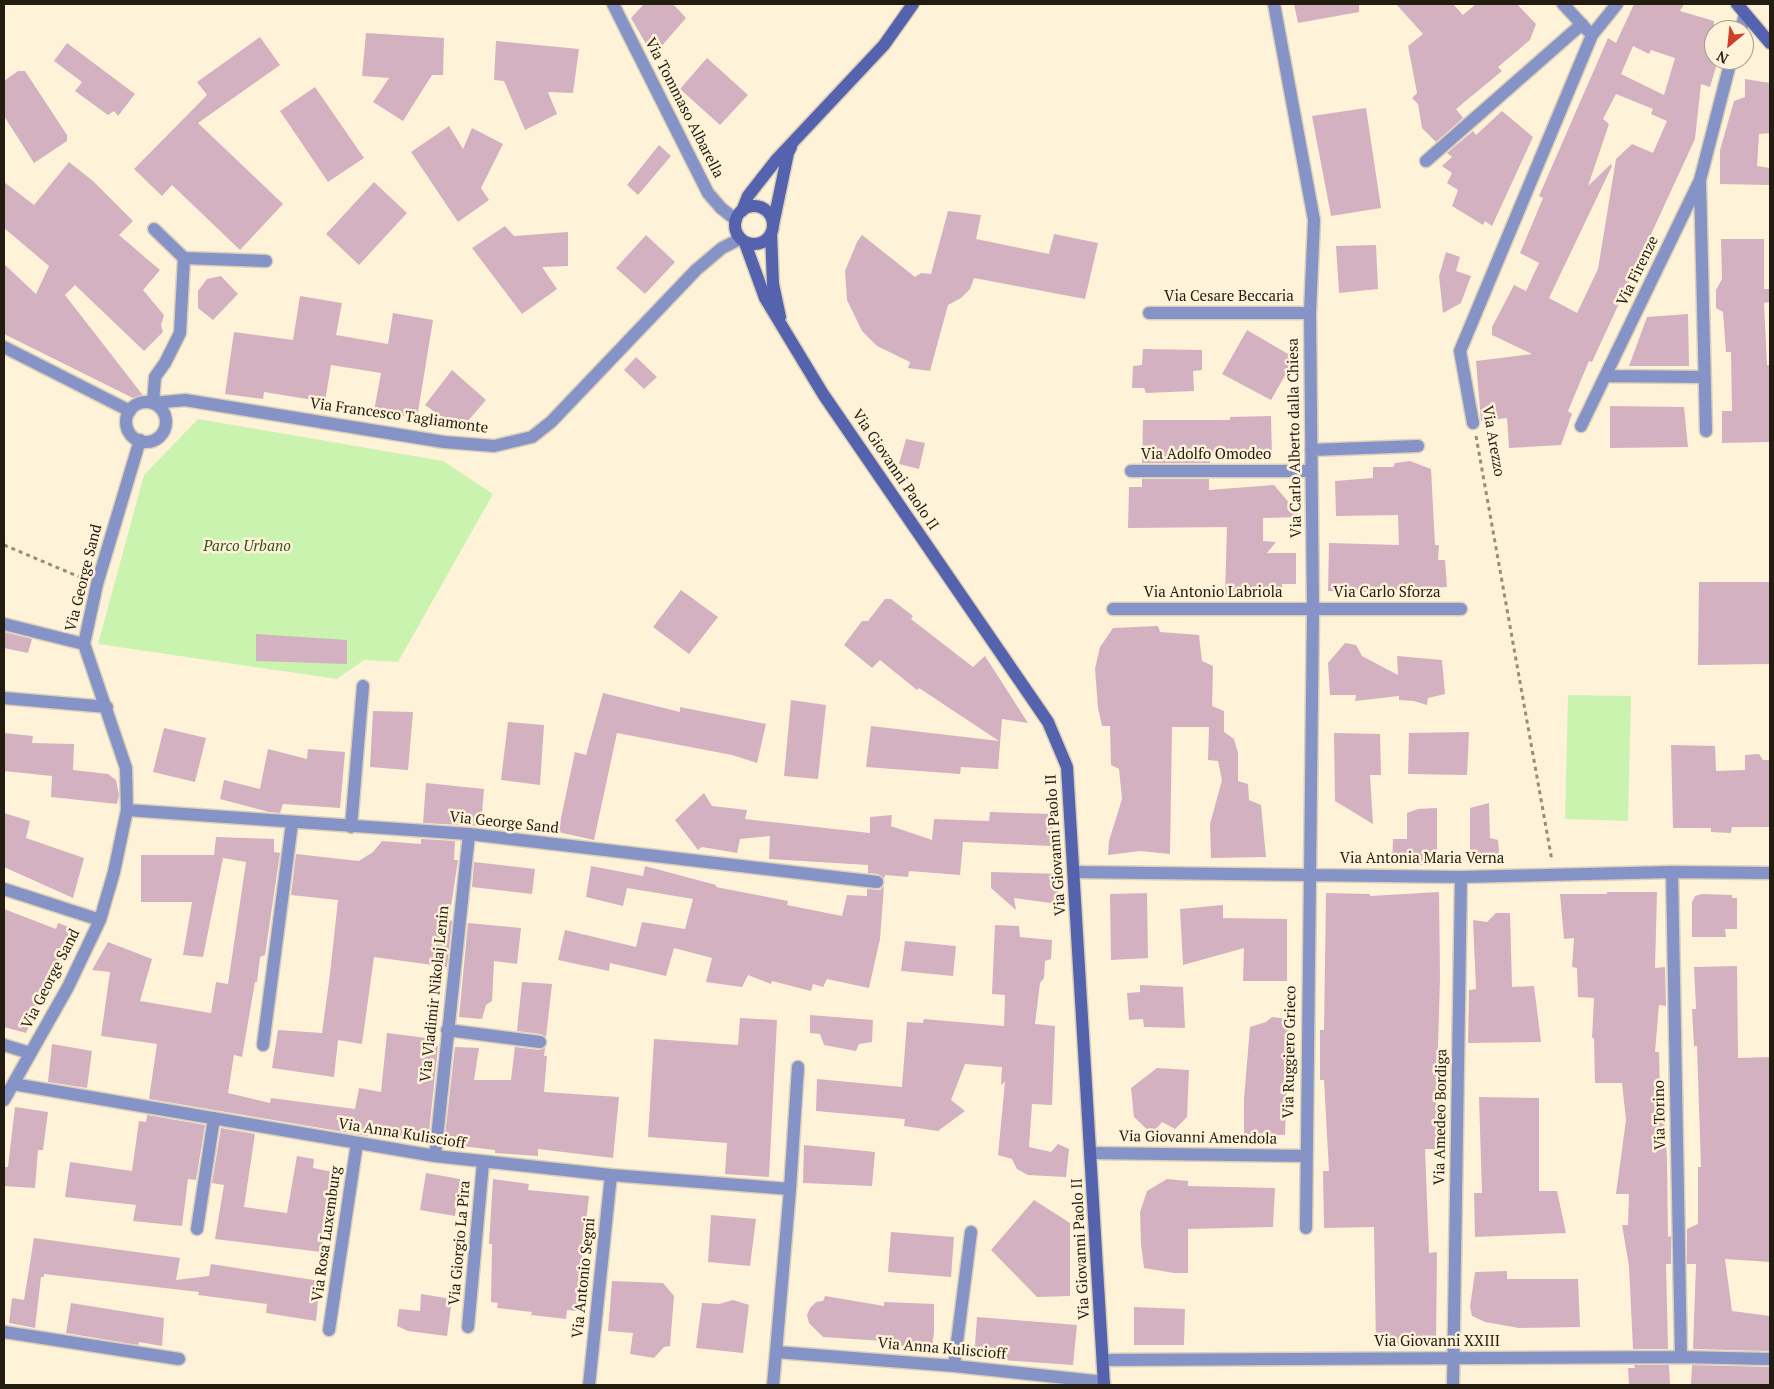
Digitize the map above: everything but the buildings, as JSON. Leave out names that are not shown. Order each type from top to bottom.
[{"type":"street","name":"Via Tommaso Albarella","points":[[613,4],[708,193],[721,208],[739,215]]},
{"type":"street","name":"Via Giovanni Paolo II","points":[[739,215],[748,196],[777,159],[884,45],[913,4]]},
{"type":"street","name":"Via Carlo Alberto dalla Chiesa","points":[[1274,4],[1314,220],[1310,313],[1313,610],[1309,876]]},
{"type":"street","points":[[1563,4],[1592,35]]},
{"type":"street","name":"Via Arezzo","points":[[1473,423],[1460,351],[1592,35],[1617,4]]},
{"type":"street","points":[[1737,4],[1770,42]]},
{"type":"street","points":[[1744,20],[1746,14]]},
{"type":"street","points":[[1426,161],[1582,24]]},
{"type":"street","name":"Via Firenze","points":[[1581,426],[1700,180],[1728,70]]},
{"type":"street","name":"Via Giovanni Paolo II","points":[[781,327],[773,284],[772,229],[788,153],[796,139]]},
{"type":"street","name":"Via Firenze","points":[[1700,180],[1706,432]]},
{"type":"street","points":[[753,206],[764,210],[771,217],[772,229],[767,239],[758,244],[743,241],[735,230],[739,215],[753,206]]},
{"type":"street","points":[[154,229],[184,258],[266,261]]},
{"type":"street","name":"Via Giovanni Paolo II","points":[[743,241],[765,298],[781,327],[823,394],[1048,722],[1067,767],[1104,1384]]},
{"type":"street","name":"Via Francesco Tagliamonte","points":[[153,403],[185,400],[444,442],[494,446],[507,444],[532,437],[551,422],[696,270],[722,248],[743,241]]},
{"type":"street","points":[[153,403],[155,377],[165,363],[180,333],[184,258]]},
{"type":"street","name":"Via Cesare Beccaria","points":[[1149,313],[1310,313]]},
{"type":"street","points":[[4,347],[130,410]]},
{"type":"street","points":[[1605,376],[1704,377]]},
{"type":"street","points":[[140,403],[153,403],[163,411],[166,424],[164,430],[156,439],[149,441],[140,440],[132,435],[128,429],[127,423],[130,410],[140,403]]},
{"type":"street","name":"Via George Sand","points":[[4,1100],[68,987],[100,920],[114,872],[127,810],[126,768],[107,707],[84,644],[97,584],[140,440]]},
{"type":"street","points":[[1311,450],[1418,446]]},
{"type":"street","name":"Via Adolfo Omodeo","points":[[1131,471],[1311,471]]},
{"type":"street","name":"Via Antonio Labriola","points":[[1113,609],[1313,610]]},
{"type":"street","name":"Via Carlo Sforza","points":[[1313,610],[1461,609]]},
{"type":"street","points":[[4,624],[84,644]]},
{"type":"street","points":[[351,827],[363,686]]},
{"type":"street","points":[[4,698],[107,707]]},
{"type":"street","name":"Via George Sand","points":[[127,810],[469,834],[877,882]]},
{"type":"street","points":[[263,1045],[292,823]]},
{"type":"street","name":"Via Vladimir Nikolaj Lenin","points":[[435,1156],[469,834]]},
{"type":"street","name":"Via Antonia Maria Verna","points":[[1074,872],[1309,876],[1461,876],[1672,872],[1770,873]]},
{"type":"street","name":"Via Torino","points":[[1672,872],[1681,1357]]},
{"type":"street","name":"Via Ruggiero Grieco","points":[[1306,1228],[1305,1156],[1309,876]]},
{"type":"street","name":"Via Amedeo Bordiga","points":[[1453,1385],[1461,876]]},
{"type":"street","points":[[4,889],[100,920]]},
{"type":"street","points":[[447,1030],[540,1042]]},
{"type":"street","points":[[4,1045],[30,1053]]},
{"type":"street","points":[[773,1385],[790,1189],[798,1067]]},
{"type":"street","name":"Via Anna Kuliscioff","points":[[13,1084],[483,1163],[790,1189]]},
{"type":"street","points":[[197,1229],[214,1118]]},
{"type":"street","name":"Via Rosa Luxemburg","points":[[329,1330],[357,1143]]},
{"type":"street","name":"Via Giovanni Amendola","points":[[1091,1153],[1305,1156]]},
{"type":"street","name":"Via Giorgio La Pira","points":[[468,1327],[483,1163]]},
{"type":"street","name":"Via Antonio Segni","points":[[589,1385],[611,1175]]},
{"type":"street","points":[[954,1366],[971,1232]]},
{"type":"street","points":[[4,1332],[178,1359]]},
{"type":"street","name":"Via Anna Kuliscioff","points":[[776,1352],[954,1366],[1104,1384]]},
{"type":"street","name":"Via Giovanni XXIII","points":[[1103,1360],[1681,1357],[1770,1359]]},
{"type":"path","name":"Via Arezzo","points":[[1473,423],[1554,874]]},
{"type":"path","points":[[4,545],[97,584]]},
{"type":"green space","name":"Parco Urbano","points":[[198,419],[443,461],[493,494],[398,662],[364,660],[337,679],[98,644],[144,475]]},
{"type":"green space","points":[[1568,695],[1631,696],[1628,821],[1565,819]]}]
